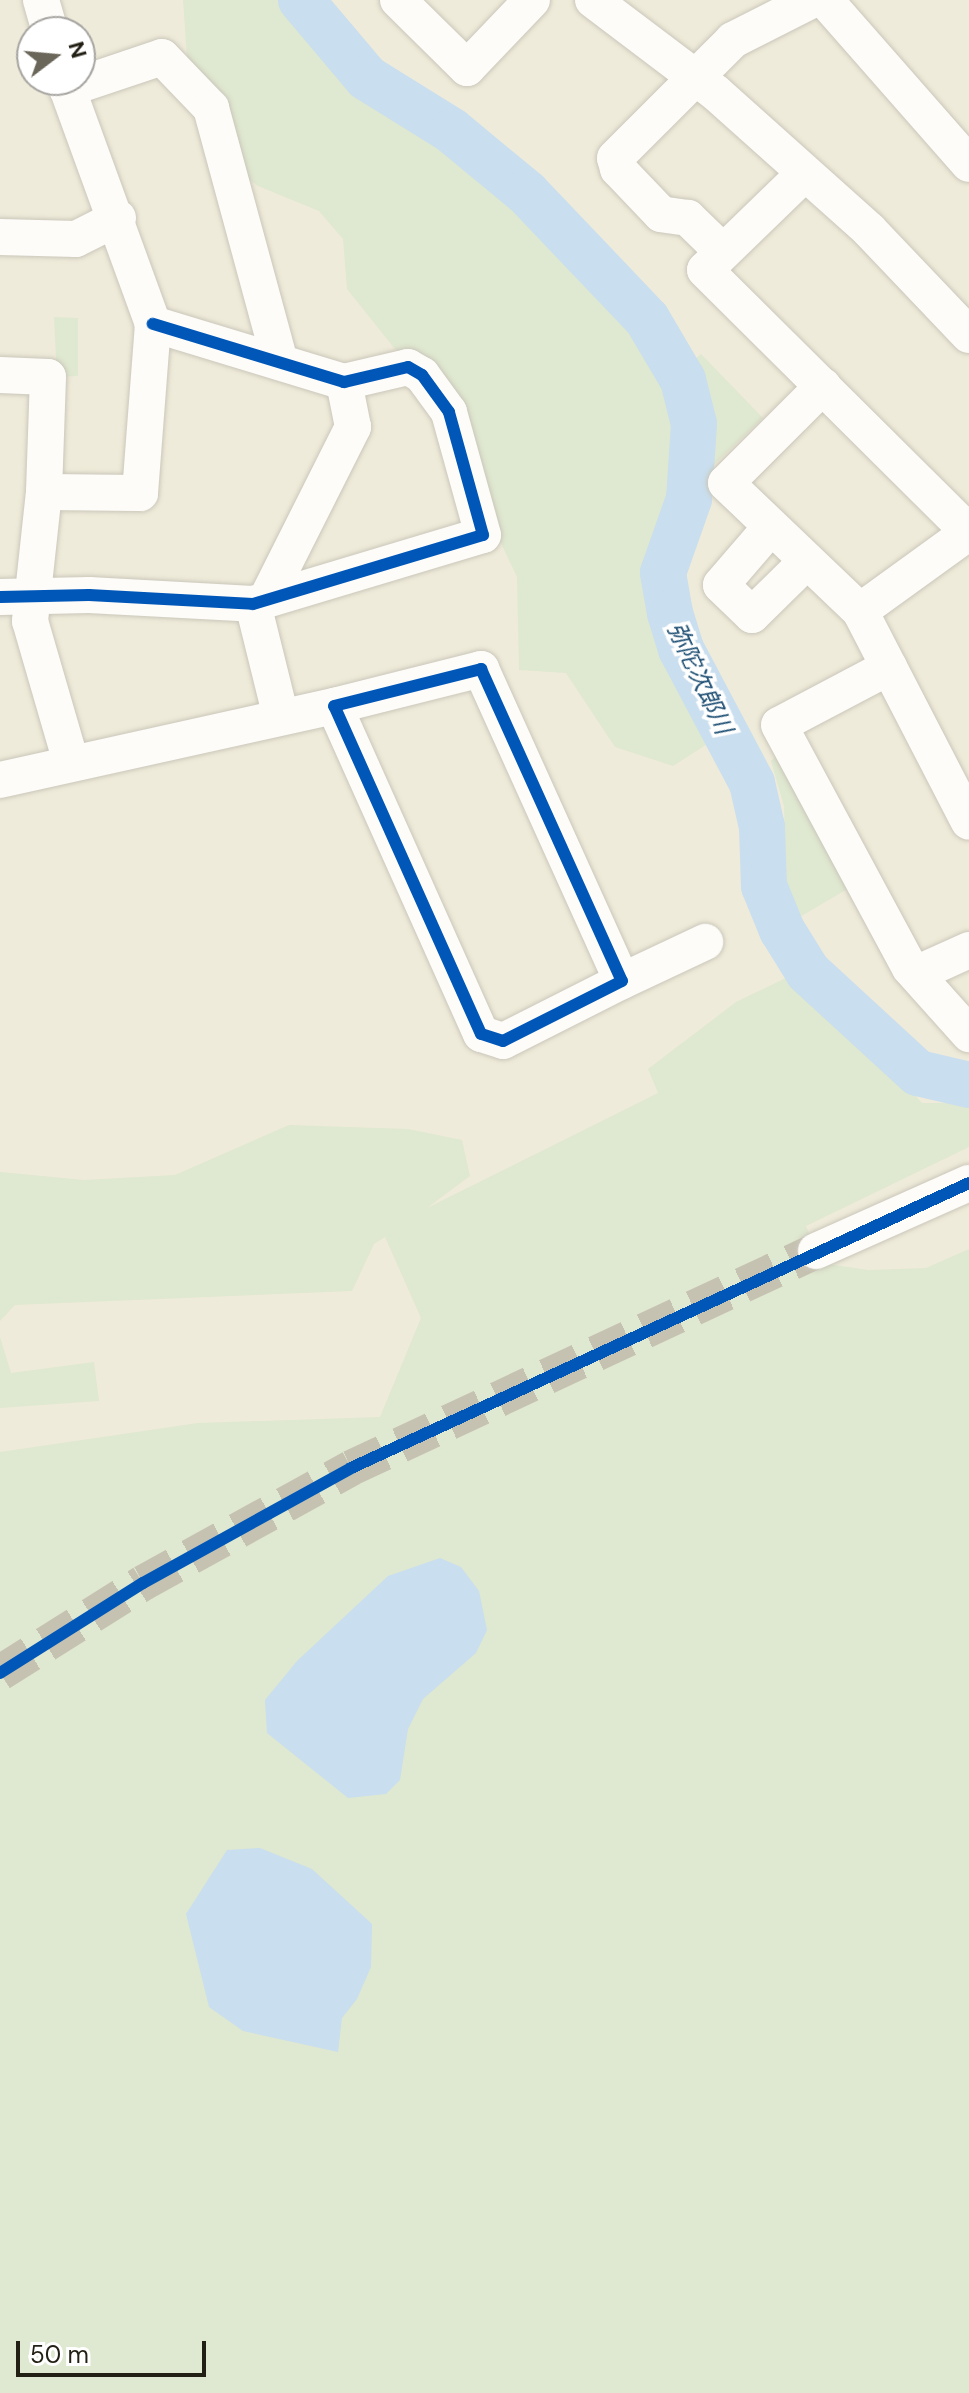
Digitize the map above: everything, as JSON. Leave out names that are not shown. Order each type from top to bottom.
[{"type":"street","points":[[398,0],[467,68],[532,0]]},
{"type":"street","points":[[593,0],[695,75],[869,230],[969,335]]},
{"type":"street","points":[[723,252],[688,218],[661,214],[618,169],[615,158],[695,75],[772,8],[812,0]]},
{"type":"street","points":[[825,0],[969,164]]},
{"type":"street","points":[[96,76],[162,57],[211,108],[279,359]]},
{"type":"street","points":[[44,492],[140,493],[153,324],[118,218],[70,96]]},
{"type":"street","points":[[805,173],[705,270],[969,532],[860,611]]},
{"type":"street","points":[[0,237],[76,239],[118,218]]},
{"type":"street","points":[[16,597],[260,602],[483,535],[449,412],[438,393],[408,367],[344,382],[279,359],[153,324]]},
{"type":"street","points":[[0,375],[48,377],[44,492],[16,597],[30,621],[71,762]]},
{"type":"street","points":[[281,717],[260,602],[353,427],[344,382]]},
{"type":"street","points":[[823,386],[726,483],[860,611],[969,822]]},
{"type":"street","points":[[770,528],[721,585],[752,615],[806,562]]},
{"type":"street","points":[[889,667],[779,725],[916,974],[969,1034]]},
{"type":"street","points":[[0,780],[334,706],[481,669],[622,981]]},
{"type":"street","points":[[334,706],[481,1034],[503,1041],[705,942]]},
{"type":"street","points":[[916,974],[969,950]]},
{"type":"street","points":[[816,1251],[969,1183]]},
{"type":"green space","points":[[183,0],[291,0],[368,103],[451,145],[572,257],[638,332],[677,408],[679,484],[651,561],[668,638],[712,741],[673,766],[615,747],[566,673],[519,670],[517,577],[491,522],[454,393],[395,349],[347,289],[343,239],[319,211],[258,186],[222,159],[187,57]]},
{"type":"green space","points":[[54,317],[78,318],[78,376],[57,377]]},
{"type":"green space","points":[[701,354],[763,418],[705,473],[697,388],[687,366]]},
{"type":"green space","points":[[777,755],[849,888],[798,918],[786,880],[784,806],[771,761]]},
{"type":"green space","points":[[790,976],[873,1049],[922,1103],[969,1103],[969,1147],[806,1226],[821,1263],[868,1270],[926,1268],[969,1249],[969,2393],[0,2393],[0,1452],[198,1423],[380,1417],[421,1318],[385,1237],[374,1244],[352,1291],[15,1305],[0,1321],[0,1172],[84,1180],[175,1175],[289,1125],[408,1129],[462,1140],[470,1176],[427,1208],[658,1093],[648,1069],[736,1002]]},
{"type":"green space","points":[[0,1337],[11,1373],[94,1362],[99,1401],[0,1408]]},
{"type":"water","points":[[440,1558],[461,1567],[479,1591],[487,1630],[476,1653],[423,1699],[408,1729],[400,1780],[386,1794],[348,1798],[267,1733],[265,1700],[297,1661],[388,1576]]},
{"type":"water","points":[[260,1848],[312,1869],[372,1924],[371,1967],[357,1999],[342,2018],[338,2052],[243,2031],[209,2007],[186,1914],[227,1850]]},
{"type":"waterway","name":"弥陀次郎川","points":[[301,0],[367,78],[452,131],[527,193],[647,319],[683,380],[694,424],[689,499],[663,573],[670,613],[681,649],[752,783],[762,827],[764,886],[782,930],[808,972],[918,1073],[969,1085]]},
{"type":"tunnel","points":[[0,1673],[143,1583],[351,1468],[816,1251]]},
{"type":"cycle path","points":[[0,597],[89,595],[253,604],[483,535],[449,412],[422,375],[408,367],[344,382],[153,324]]},
{"type":"cycle path","points":[[481,669],[622,981],[503,1041],[481,1034],[334,706],[481,669]]},
{"type":"cycle path","points":[[0,1673],[143,1583],[351,1468],[969,1183]]}]
